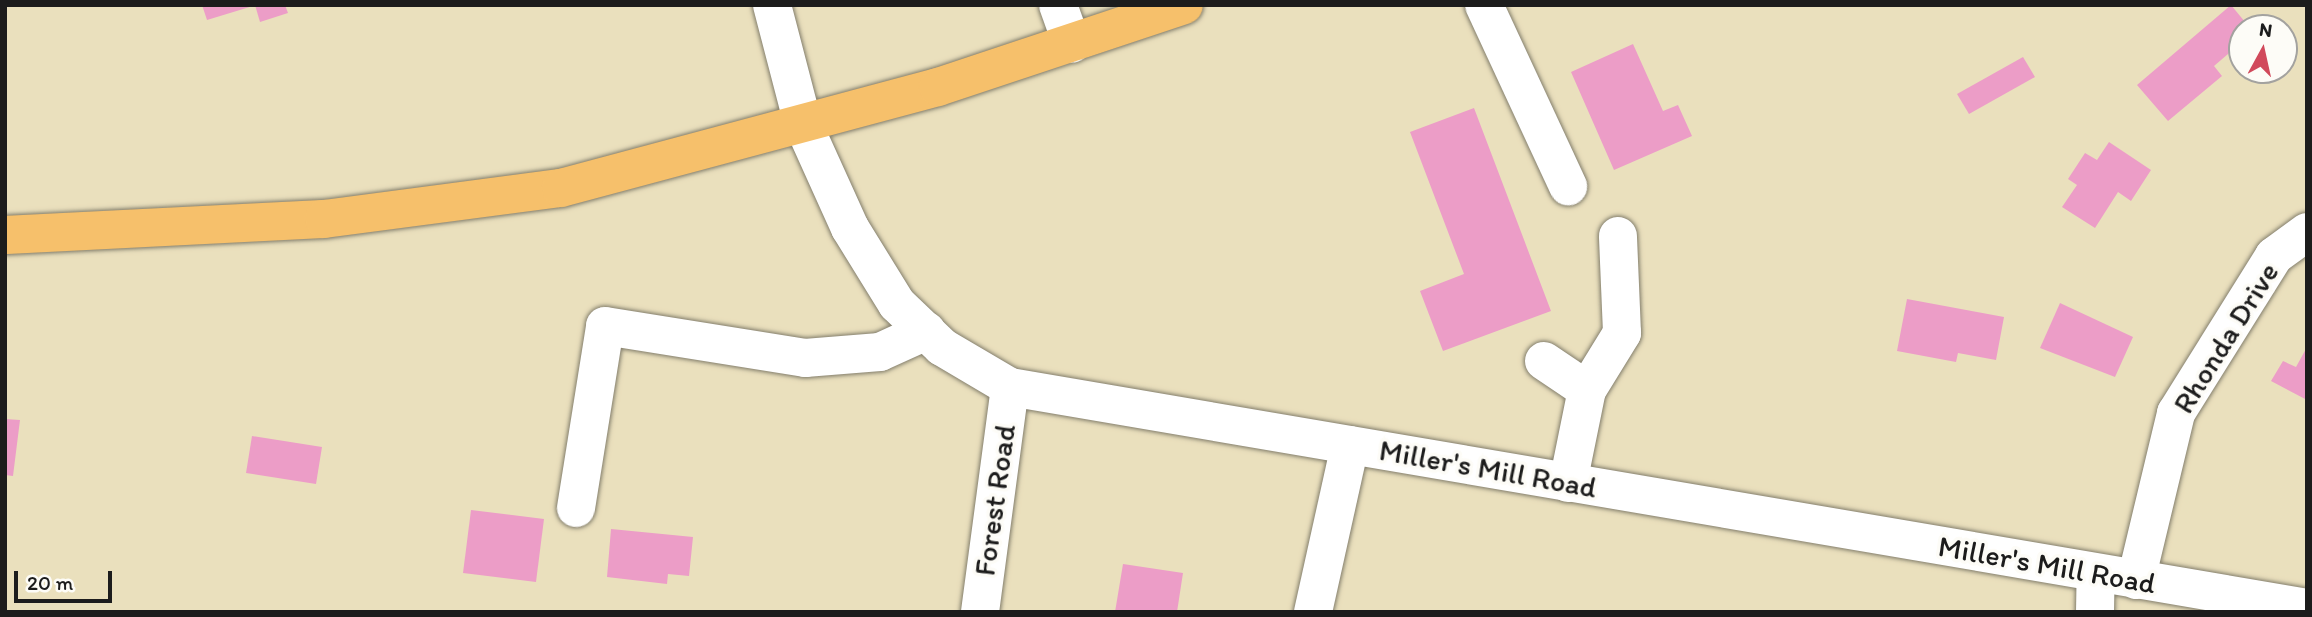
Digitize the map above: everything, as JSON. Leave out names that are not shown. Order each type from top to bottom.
[{"type":"highway","points":[[5,235],[324,219],[477,202],[642,170],[1072,44],[1184,5]]},
{"type":"street","name":"Miller's Mill Road","points":[[772,5],[803,124],[850,228],[897,304],[926,331],[1010,387],[2307,607]]},
{"type":"street","points":[[1058,5],[1072,44]]},
{"type":"street","points":[[1484,5],[1568,186]]},
{"type":"street","name":"Rhonda Drive","points":[[2136,580],[2176,413],[2274,256],[2307,232]]},
{"type":"street","points":[[1568,483],[1587,390],[1622,333],[1618,236]]},
{"type":"street","points":[[576,508],[605,326],[843,359],[880,352],[926,331]]},
{"type":"street","points":[[1544,361],[1587,390]]},
{"type":"street","name":"Forest Road","points":[[980,612],[1010,387]]},
{"type":"street","points":[[1313,612],[1350,445]]},
{"type":"street","points":[[2095,612],[2096,573]]},
{"type":"building","points":[[202,5],[252,5],[253,6],[207,20]]},
{"type":"building","points":[[255,5],[285,5],[288,13],[260,22]]},
{"type":"building","points":[[2231,5],[2238,14],[2228,14],[2228,54],[2214,66],[2222,76],[2168,121],[2137,85]]},
{"type":"building","points":[[1633,44],[1663,111],[1678,105],[1692,136],[1614,170],[1571,72]]},
{"type":"building","points":[[2023,57],[2035,77],[1969,114],[1957,94]]},
{"type":"building","points":[[1474,108],[1551,311],[1443,351],[1420,291],[1464,274],[1410,132]]},
{"type":"building","points":[[2109,142],[2151,170],[2131,201],[2118,192],[2095,228],[2062,207],[2077,185],[2068,179],[2085,153],[2097,160]]},
{"type":"building","points":[[1907,299],[2004,317],[1996,360],[1958,353],[1956,362],[1897,351]]},
{"type":"building","points":[[2060,303],[2133,337],[2115,377],[2040,348]]},
{"type":"building","points":[[2307,347],[2307,400],[2271,381],[2283,361],[2296,367]]},
{"type":"building","points":[[5,419],[20,420],[13,476],[5,475]]},
{"type":"building","points":[[252,436],[322,447],[316,484],[246,473]]},
{"type":"building","points":[[471,510],[544,519],[536,582],[463,573]]},
{"type":"building","points":[[611,529],[693,537],[689,576],[668,574],[667,584],[607,577]]},
{"type":"building","points":[[1123,564],[1183,573],[1177,612],[1115,612]]}]
